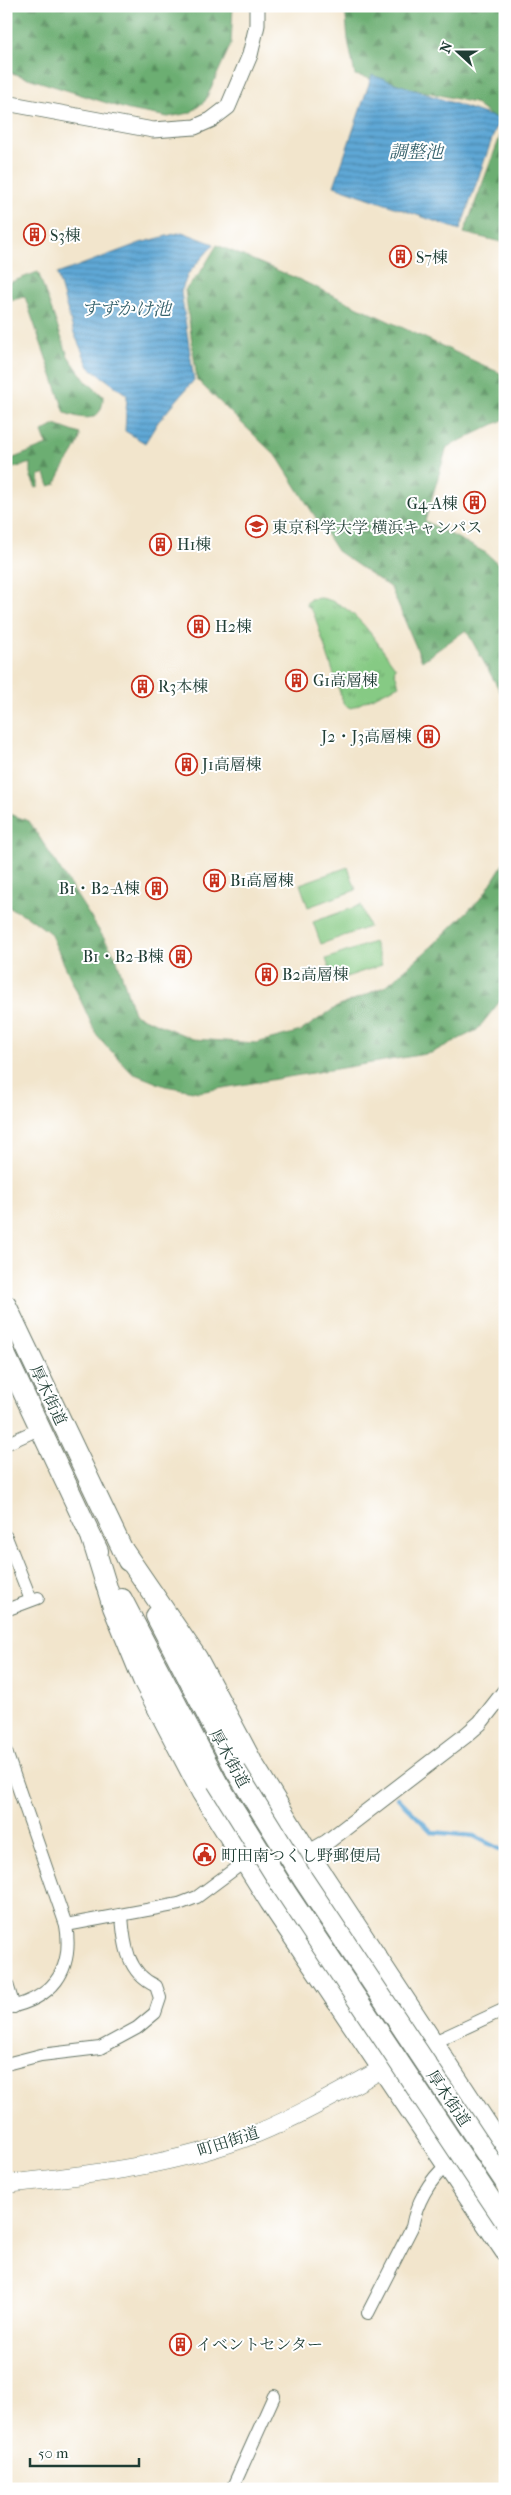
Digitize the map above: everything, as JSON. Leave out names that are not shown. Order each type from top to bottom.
[{"type":"highway","name":"厚木街道","points":[[6,1305],[123,1550],[236,1772],[303,1879],[505,2182]]},
{"type":"highway","name":"厚木街道","points":[[6,1356],[92,1539],[217,1782],[285,1891],[505,2221]]},
{"type":"highway","points":[[92,1539],[112,1607],[143,1680],[202,1793],[270,1902],[505,2251]]},
{"type":"highway","points":[[123,1550],[197,1658],[252,1762],[308,1854],[505,2152]]},
{"type":"highway","points":[[270,1902],[269,1892],[278,1874],[308,1854]]},
{"type":"main road","name":"町田街道","points":[[6,2184],[153,2164],[211,2148],[256,2133],[298,2115],[382,2068],[432,2043]]},
{"type":"street","points":[[6,103],[154,130],[195,128],[211,120],[228,107],[250,55],[257,25],[258,6]]},
{"type":"street","points":[[6,1444],[41,1428]]},
{"type":"street","points":[[6,1537],[35,1599],[6,1610]]},
{"type":"street","points":[[308,1854],[465,1736],[480,1723],[505,1691]]},
{"type":"street","points":[[6,1752],[66,1925],[69,1952],[64,1968],[56,1983],[43,1995],[10,2008],[6,1981]]},
{"type":"street","points":[[66,1925],[159,1910],[197,1897],[244,1862]]},
{"type":"street","points":[[6,2064],[41,2055],[100,2048],[137,2028],[155,2013],[160,1998],[156,1986],[144,1981],[132,1965],[124,1945],[122,1916]]},
{"type":"street","points":[[432,2043],[505,2009]]},
{"type":"street","points":[[368,2313],[412,2227],[414,2216],[432,2180],[447,2165]]},
{"type":"street","points":[[232,2489],[274,2396]]},
{"type":"green space","points":[[6,6],[233,6],[231,44],[205,101],[190,113],[168,117],[129,110],[6,71]]},
{"type":"green space","points":[[345,6],[505,6],[505,243],[464,233],[504,126],[474,103],[355,75],[348,40]]},
{"type":"green space","points":[[217,245],[298,279],[500,373],[505,379],[505,419],[447,447],[425,521],[486,553],[505,570],[505,700],[466,630],[422,661],[391,588],[337,551],[278,458],[197,380],[185,290],[200,273]]},
{"type":"green space","points":[[38,272],[68,356],[85,380],[103,396],[100,411],[92,417],[79,417],[65,413],[25,297],[12,300],[6,286],[6,284]]},
{"type":"green space","points":[[55,425],[80,434],[77,445],[56,484],[49,486],[45,474],[39,475],[39,487],[36,488],[31,477],[31,463],[6,470],[6,461],[47,445],[42,432]]},
{"type":"green space","points":[[321,598],[345,608],[364,625],[396,668],[394,670],[399,685],[351,708],[344,705],[314,614],[306,604],[310,599]]},
{"type":"green space","points":[[6,813],[29,821],[116,957],[134,1014],[193,1039],[256,1043],[301,1031],[335,1008],[386,986],[431,947],[483,896],[505,861],[505,995],[477,1030],[431,1053],[199,1092],[165,1086],[132,1073],[97,1036],[50,933],[27,916],[6,906]]},
{"type":"green space","points":[[348,867],[356,890],[308,907],[300,884]]},
{"type":"green space","points":[[361,905],[369,927],[321,944],[313,922]]},
{"type":"green space","points":[[374,942],[382,965],[334,981],[326,959]]},
{"type":"water","name":"調整池","points":[[372,75],[499,119],[460,230],[334,186]]},
{"type":"water","name":"すずかけ池","points":[[182,232],[214,244],[188,274],[181,292],[194,380],[158,422],[145,443],[125,431],[127,395],[89,367],[74,333],[57,274],[140,243]]},
{"type":"waterway","points":[[398,1798],[432,1832],[474,1836],[505,1852]]},
{"type":"place","name":"S3棟","points":[[34,235]]},
{"type":"place","name":"S7棟","points":[[400,257]]},
{"type":"place","name":"G4-A棟","points":[[474,503]]},
{"type":"place","name":"東京科学大学 横浜キャンパス","points":[[256,527]]},
{"type":"place","name":"H1棟","points":[[161,544]]},
{"type":"place","name":"H2棟","points":[[199,626]]},
{"type":"place","name":"G1高層棟","points":[[297,680]]},
{"type":"place","name":"R3本棟","points":[[142,686]]},
{"type":"place","name":"J2・J3高層棟","points":[[428,736]]},
{"type":"place","name":"J1高層棟","points":[[186,764]]},
{"type":"place","name":"B1高層棟","points":[[214,880]]},
{"type":"place","name":"B1・B2-A棟","points":[[156,888]]},
{"type":"place","name":"B1・B2-B棟","points":[[180,956]]},
{"type":"place","name":"B2高層棟","points":[[266,974]]},
{"type":"place","name":"町田南つくし野郵便局","points":[[205,1855]]},
{"type":"place","name":"イベントセンター","points":[[180,2344]]}]
